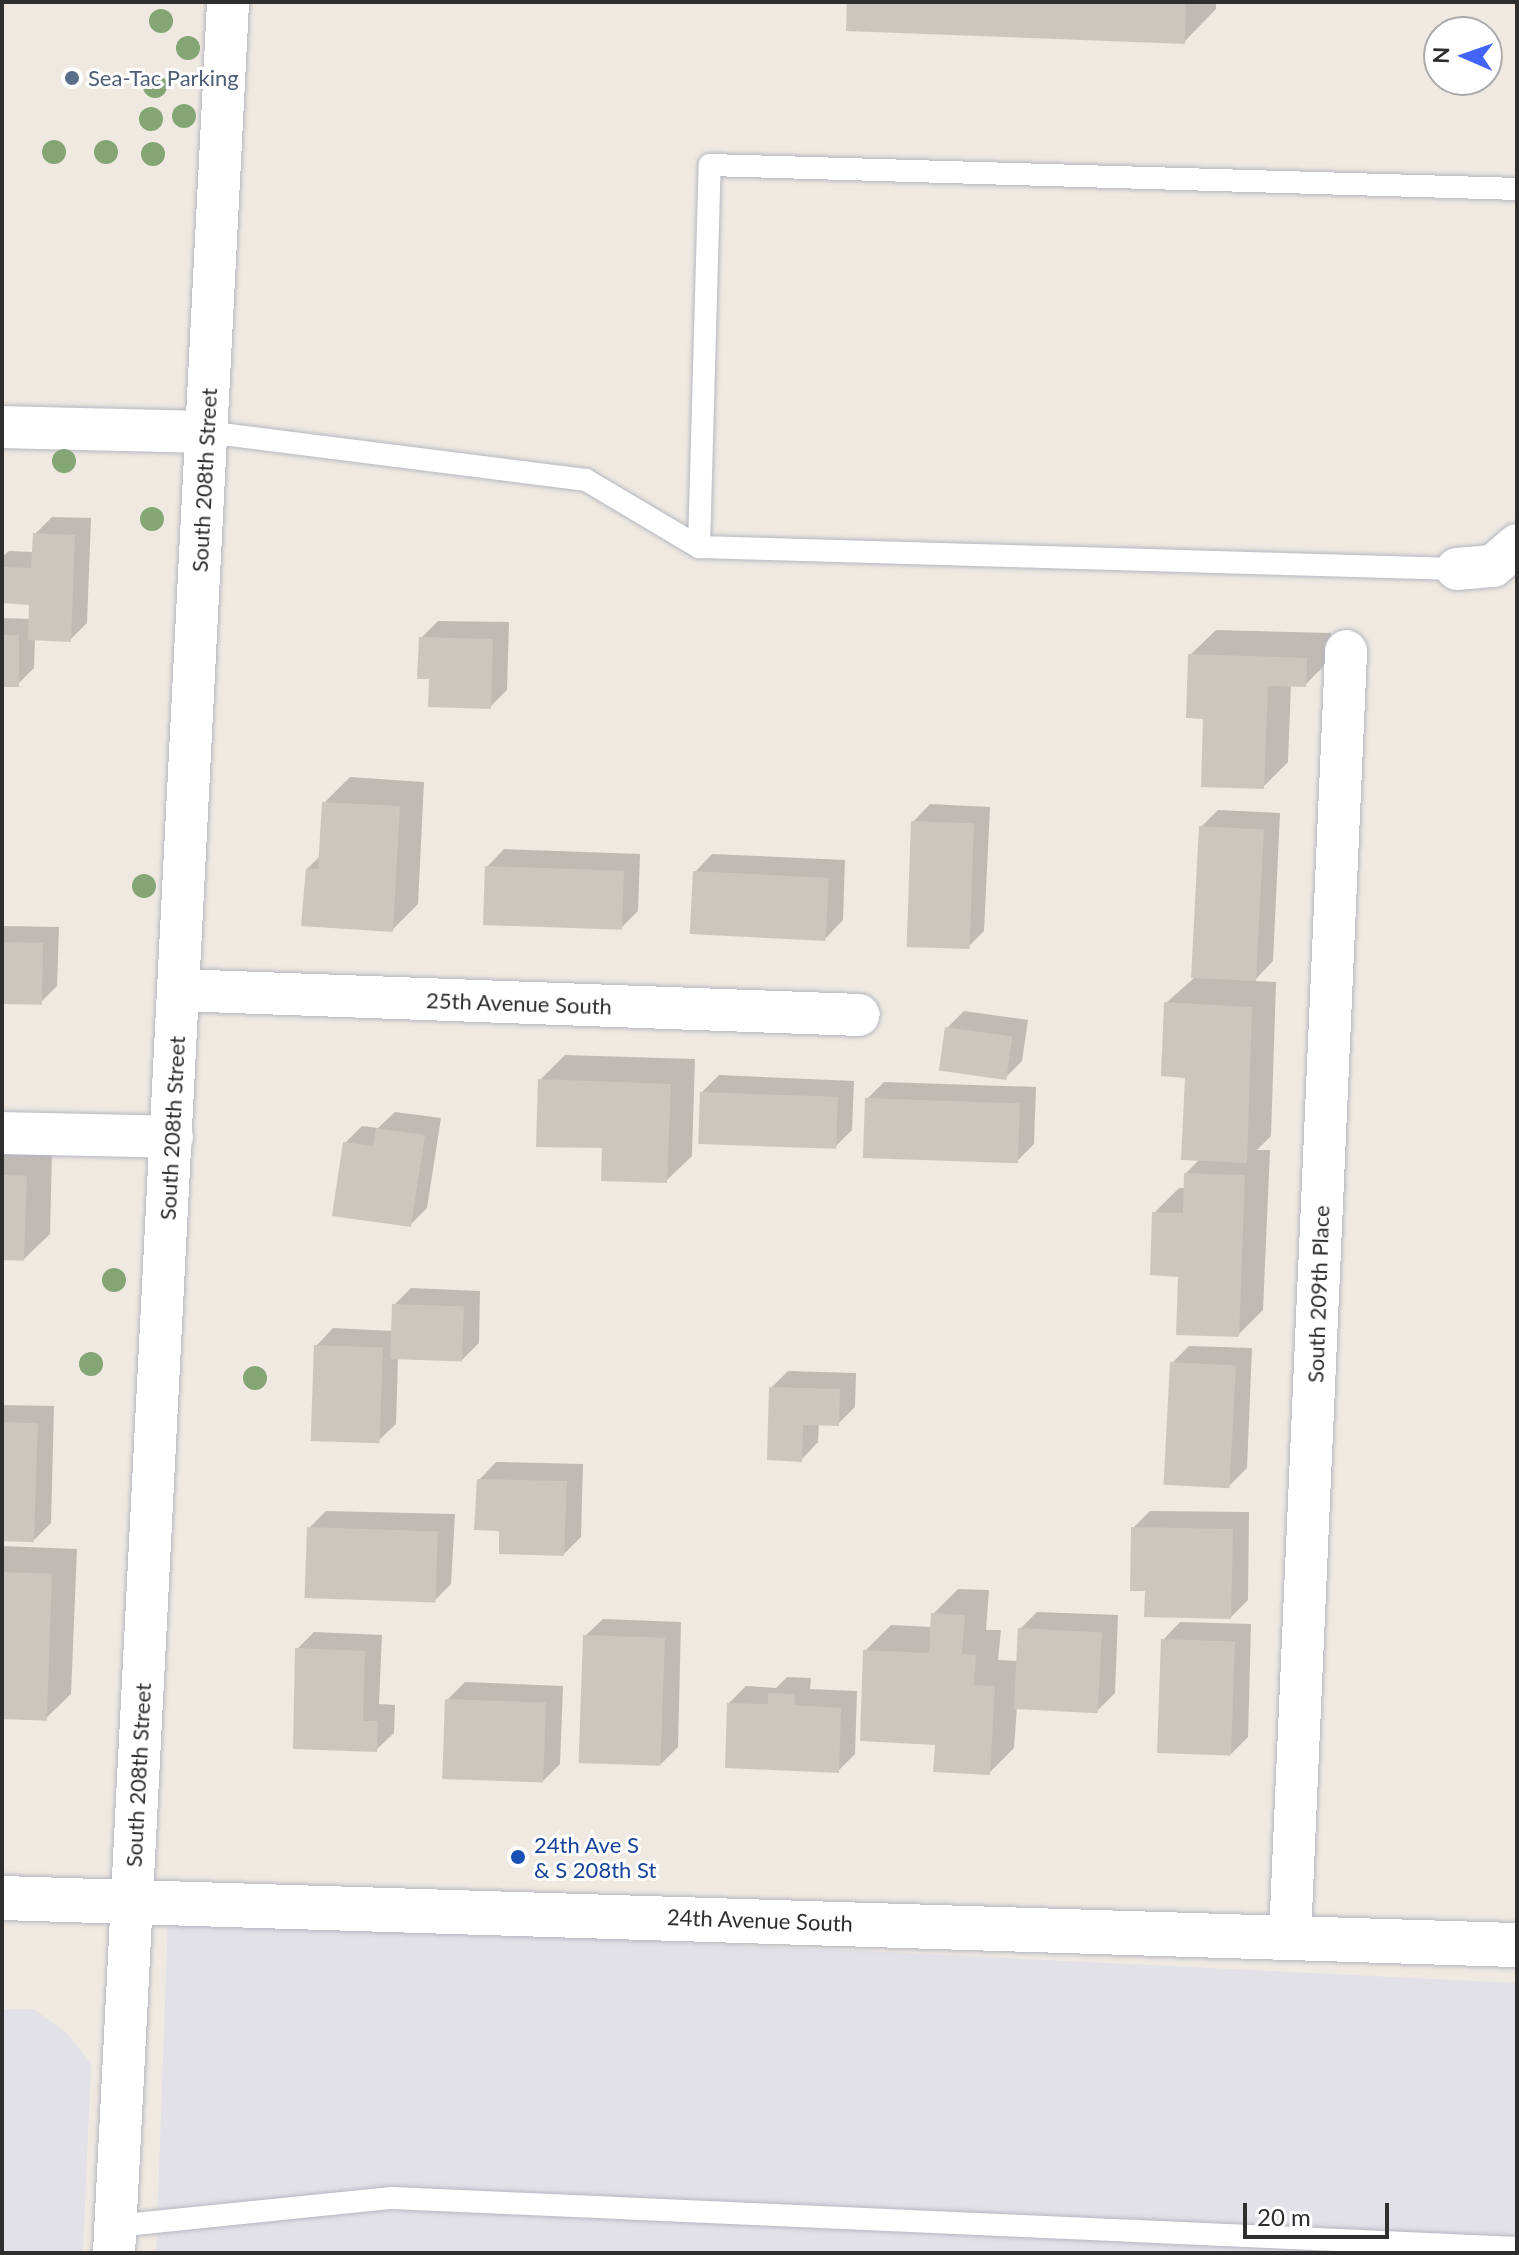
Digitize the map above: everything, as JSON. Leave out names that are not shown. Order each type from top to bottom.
[{"type":"street","name":"South 208th Street","points":[[115,2240],[228,2]]},
{"type":"street","points":[[2,427],[206,432]]},
{"type":"street","points":[[1457,569],[1493,566],[1517,545]]},
{"type":"street","name":"South 209th Place","points":[[1290,1936],[1346,651]]},
{"type":"street","name":"25th Avenue South","points":[[178,990],[859,1015]]},
{"type":"street","points":[[2,1133],[172,1137]]},
{"type":"street","name":"24th Avenue South","points":[[2,1898],[1517,1945]]},
{"type":"lane","points":[[699,547],[710,165],[1517,189]]},
{"type":"lane","points":[[206,432],[586,480],[699,547],[1457,569]]},
{"type":"lane","points":[[115,2240],[392,2198],[1517,2248]]},
{"type":"shaded area","points":[[168,1917],[1517,1983],[1517,2253],[156,2253]]},
{"type":"shaded area","points":[[2,2009],[33,2009],[66,2032],[91,2064],[83,2253],[2,2253]]},
{"type":"building","points":[[847,2],[1186,2],[1185,44],[846,31]]},
{"type":"building","points":[[33,533],[75,535],[71,642],[28,640],[29,605],[2,603],[2,567],[31,568]]},
{"type":"building","points":[[2,635],[19,635],[19,687],[2,687]]},
{"type":"building","points":[[419,637],[493,639],[491,709],[428,707],[429,679],[417,679]]},
{"type":"building","points":[[1188,654],[1307,658],[1306,687],[1268,686],[1264,789],[1201,787],[1203,719],[1186,718]]},
{"type":"building","points":[[322,802],[400,806],[393,932],[301,926],[306,868],[318,869]]},
{"type":"building","points":[[911,821],[974,823],[970,949],[907,947]]},
{"type":"building","points":[[1199,826],[1264,829],[1256,981],[1191,978]]},
{"type":"building","points":[[485,866],[624,871],[622,930],[483,925]]},
{"type":"building","points":[[693,871],[829,878],[826,941],[690,934]]},
{"type":"building","points":[[2,942],[43,943],[42,1005],[2,1004]]},
{"type":"building","points":[[1164,1002],[1252,1007],[1247,1163],[1181,1160],[1185,1078],[1161,1076]]},
{"type":"building","points":[[945,1027],[1012,1036],[1006,1080],[939,1071]]},
{"type":"building","points":[[538,1079],[671,1084],[667,1183],[601,1181],[602,1148],[536,1147]]},
{"type":"building","points":[[700,1092],[838,1097],[836,1149],[698,1144]]},
{"type":"building","points":[[865,1098],[1020,1103],[1018,1163],[863,1158]]},
{"type":"building","points":[[376,1128],[425,1135],[411,1227],[332,1216],[343,1142],[373,1146]]},
{"type":"building","points":[[1184,1173],[1245,1175],[1239,1337],[1176,1335],[1178,1277],[1150,1275],[1152,1212],[1183,1213]]},
{"type":"building","points":[[2,1175],[27,1176],[24,1261],[2,1260]]},
{"type":"building","points":[[392,1304],[464,1307],[462,1361],[390,1359]]},
{"type":"building","points":[[314,1345],[383,1347],[380,1443],[311,1441]]},
{"type":"building","points":[[1170,1362],[1236,1365],[1229,1488],[1164,1485]]},
{"type":"building","points":[[769,1387],[840,1389],[839,1426],[803,1425],[802,1462],[767,1460]]},
{"type":"building","points":[[2,1422],[38,1423],[34,1542],[2,1541]]},
{"type":"building","points":[[477,1479],[567,1481],[564,1556],[499,1554],[499,1531],[474,1530]]},
{"type":"building","points":[[307,1527],[438,1532],[435,1603],[305,1598]]},
{"type":"building","points":[[1131,1527],[1233,1529],[1231,1619],[1144,1617],[1145,1591],[1130,1591]]},
{"type":"building","points":[[2,1572],[52,1574],[47,1721],[2,1719]]},
{"type":"building","points":[[931,1613],[965,1615],[962,1654],[976,1655],[974,1685],[995,1686],[990,1775],[933,1772],[935,1745],[860,1741],[863,1650],[929,1653]]},
{"type":"building","points":[[1018,1628],[1102,1632],[1098,1713],[1014,1709]]},
{"type":"building","points":[[583,1635],[665,1638],[660,1766],[579,1763]]},
{"type":"building","points":[[1161,1639],[1235,1642],[1231,1756],[1157,1753]]},
{"type":"building","points":[[295,1648],[365,1651],[363,1721],[378,1721],[377,1752],[293,1749]]},
{"type":"building","points":[[768,1693],[795,1694],[794,1705],[841,1708],[839,1773],[725,1768],[727,1703],[768,1704]]},
{"type":"building","points":[[445,1699],[546,1703],[543,1782],[442,1779]]},
{"type":"place","name":"Sea-Tac Parking","points":[[72,78]]},
{"type":"place","name":"24th Ave S & S 208th St","points":[[518,1857]]}]
